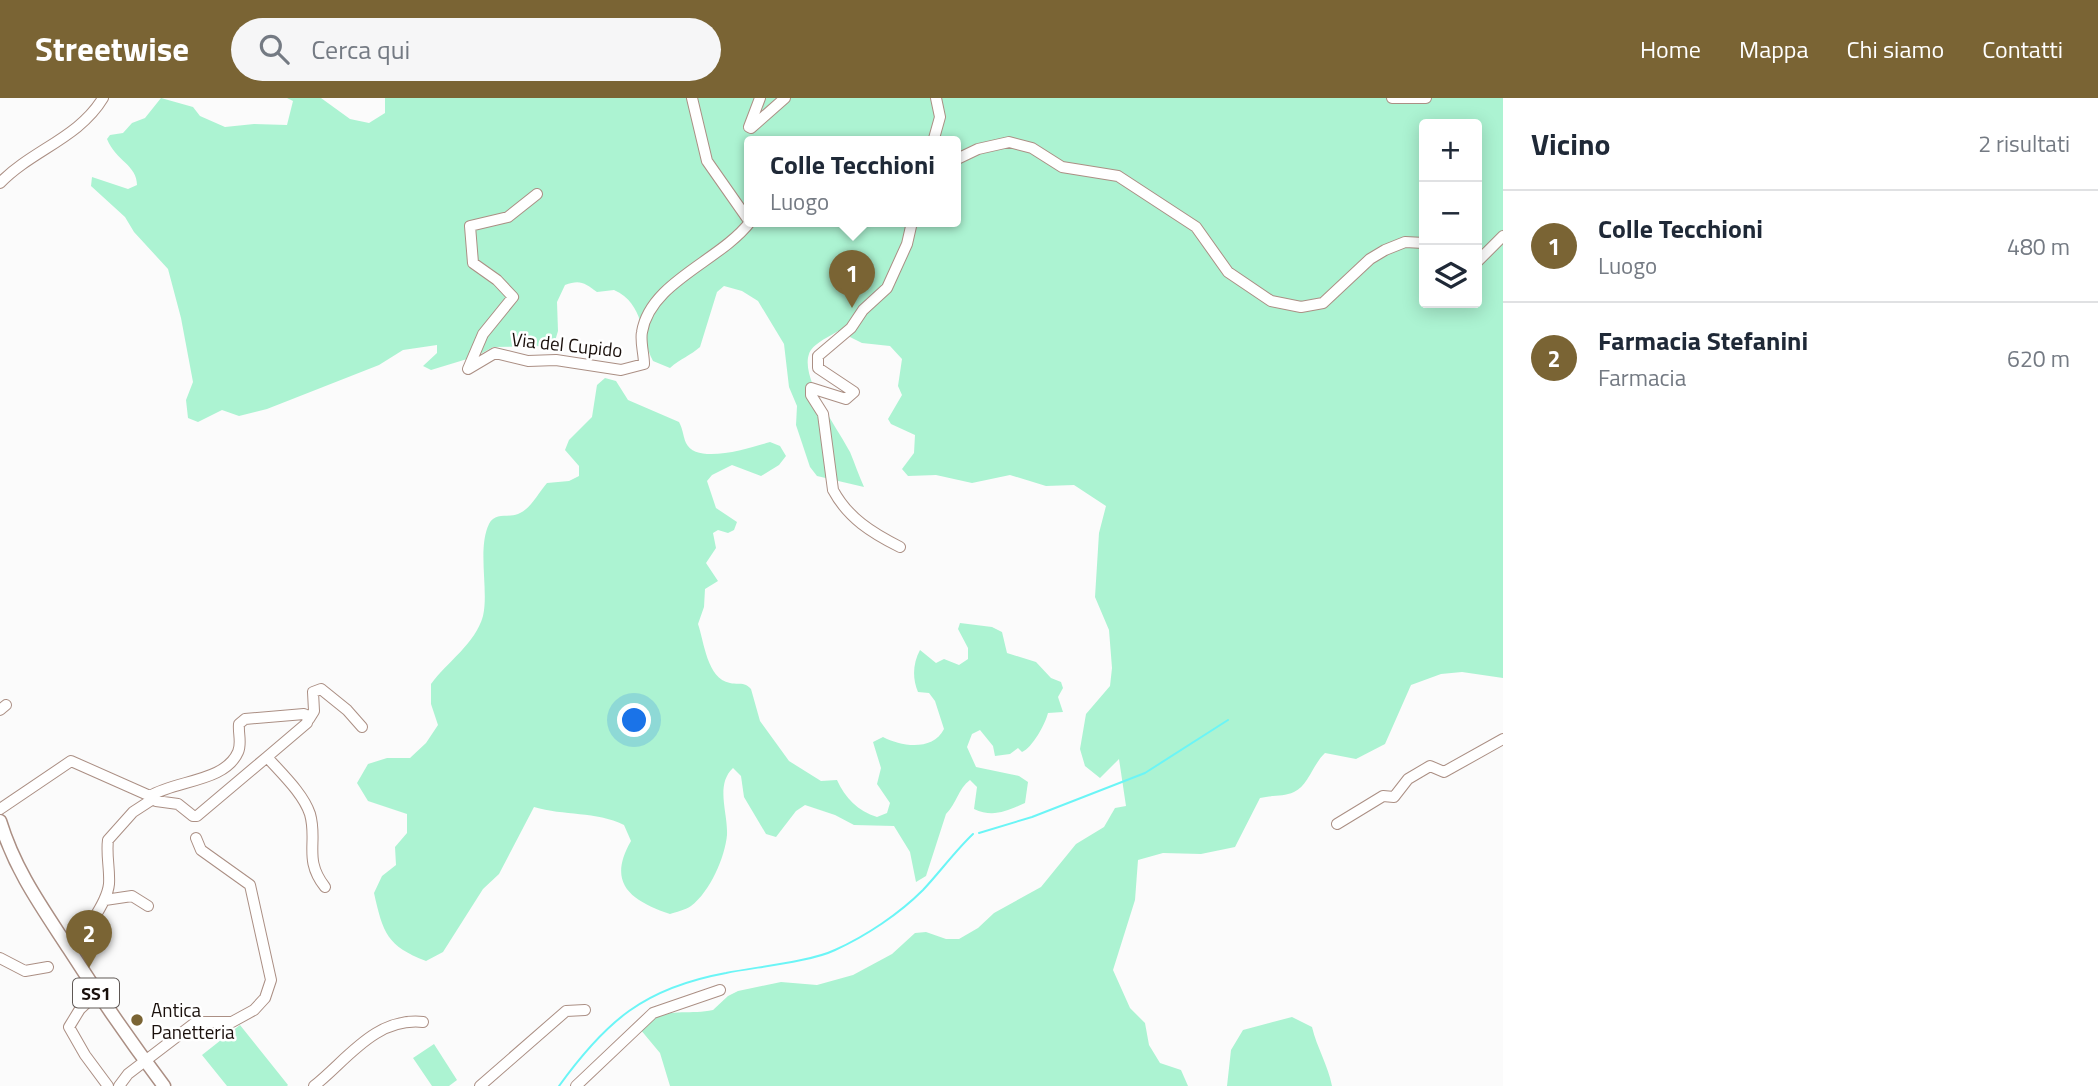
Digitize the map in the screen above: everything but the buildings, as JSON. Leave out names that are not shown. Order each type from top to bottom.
[{"type":"main road","name":"SS1","points":[[0,821],[15,865],[96,994],[164,1086]]},
{"type":"street","points":[[0,183],[34,154],[85,123],[103,98]]},
{"type":"street","name":"Via del Cupido","points":[[692,98],[707,161],[744,215]]},
{"type":"street","points":[[760,98],[751,118],[751,128],[785,98]]},
{"type":"street","points":[[935,136],[940,117],[936,98]]},
{"type":"street","points":[[1392,98],[1426,98]]},
{"type":"street","points":[[961,157],[978,149],[1009,142],[1032,148],[1062,167],[1118,176],[1196,228],[1228,272],[1271,301],[1301,307],[1323,303],[1370,259],[1385,250],[1405,242],[1419,243]]},
{"type":"street","name":"Via del Cupido","points":[[537,194],[508,217],[470,226],[473,263],[498,280],[513,297],[483,334],[468,369],[495,353],[528,361],[556,360],[621,370],[644,364],[642,332],[656,298],[734,241],[745,227]]},
{"type":"street","points":[[900,547],[849,515],[838,500],[833,490],[823,414],[811,395],[811,388],[846,398],[854,392],[818,368],[818,356],[851,328],[863,310],[887,288],[907,244],[911,227]]},
{"type":"street","points":[[1482,257],[1503,236]]},
{"type":"street","points":[[0,808],[71,761],[151,797],[174,803],[197,816],[305,726],[314,713],[313,692],[318,689],[333,697],[362,727]]},
{"type":"street","points":[[69,949],[82,937],[105,900],[109,884],[108,840],[133,812],[172,784],[209,777],[232,762],[240,745],[239,724],[245,719],[295,713],[304,714],[309,719]]},
{"type":"street","points":[[1337,824],[1383,796],[1394,797],[1408,779],[1430,766],[1444,772],[1503,739]]},
{"type":"street","points":[[268,757],[307,808],[312,825],[311,858],[325,887]]},
{"type":"street","points":[[119,1086],[128,1074],[196,1022],[232,1022],[244,1017],[265,998],[270,987],[268,961],[250,885],[201,850],[196,838]]},
{"type":"street","points":[[105,900],[127,896],[138,898],[148,906]]},
{"type":"street","points":[[0,958],[25,971],[48,967]]},
{"type":"street","points":[[576,1086],[653,1013],[720,990]]},
{"type":"street","points":[[96,994],[73,1017],[69,1027],[108,1086]]},
{"type":"street","points":[[480,1086],[566,1011],[585,1010]]},
{"type":"street","points":[[314,1086],[363,1041],[402,1023],[423,1022]]},
{"type":"green space","points":[[161,98],[193,107],[200,116],[225,127],[287,125],[293,101],[287,98],[321,98],[350,119],[369,123],[385,113],[385,98],[1503,98],[1503,678],[1462,672],[1441,674],[1411,685],[1385,744],[1356,759],[1325,753],[1299,789],[1286,795],[1260,798],[1235,847],[1201,854],[1163,853],[1138,860],[1135,900],[1113,970],[1130,1008],[1145,1023],[1149,1045],[1160,1063],[1181,1070],[1188,1086],[670,1086],[660,1053],[640,1029],[656,1017],[713,1010],[738,991],[781,982],[817,985],[853,975],[892,954],[915,933],[926,932],[946,939],[959,939],[978,928],[994,913],[1041,887],[1076,844],[1104,827],[1115,808],[1126,806],[1119,759],[1100,778],[1085,766],[1080,749],[1086,714],[1110,686],[1112,668],[1109,630],[1095,597],[1099,533],[1106,506],[1074,485],[1046,486],[1010,475],[972,483],[936,475],[908,476],[902,469],[914,453],[915,435],[891,424],[888,419],[902,395],[898,386],[902,359],[890,346],[862,343],[838,331],[821,341],[809,354],[810,377],[822,404],[850,452],[864,487],[817,476],[810,467],[796,425],[797,406],[789,387],[784,344],[758,301],[742,291],[724,286],[717,292],[700,347],[670,368],[653,361],[637,312],[624,296],[614,290],[597,292],[586,284],[575,282],[565,285],[557,302],[558,331],[555,341],[548,346],[493,347],[477,356],[431,370],[423,366],[437,353],[437,345],[403,350],[379,365],[267,409],[239,416],[222,410],[198,422],[188,418],[186,400],[193,382],[181,318],[168,269],[134,232],[125,217],[91,186],[92,177],[128,189],[137,185],[134,172],[115,153],[107,139],[110,135],[123,133],[132,123],[145,118]]},
{"type":"green space","points":[[605,378],[616,381],[628,400],[679,422],[686,443],[692,450],[701,453],[725,453],[770,442],[780,446],[786,456],[779,465],[761,476],[732,465],[712,475],[707,481],[716,508],[737,522],[734,530],[728,533],[718,530],[713,533],[716,548],[706,563],[718,581],[705,589],[704,607],[698,624],[711,667],[722,680],[744,684],[751,689],[760,721],[789,761],[821,781],[837,780],[848,798],[864,811],[877,817],[887,813],[890,803],[877,784],[881,768],[873,742],[883,737],[916,745],[925,744],[939,736],[944,729],[935,701],[929,693],[918,692],[914,676],[915,665],[920,650],[936,663],[944,659],[959,665],[968,659],[968,648],[958,629],[960,623],[992,627],[1002,632],[1007,653],[1036,662],[1051,678],[1061,682],[1063,688],[1058,697],[1063,712],[1048,713],[1038,736],[1022,752],[1018,748],[1010,754],[995,756],[993,746],[980,730],[972,734],[967,747],[976,767],[1019,776],[1028,782],[1025,803],[1006,811],[981,812],[974,809],[977,787],[970,780],[946,814],[926,876],[916,882],[910,852],[894,826],[854,825],[805,805],[796,811],[776,837],[766,834],[744,797],[741,776],[733,768],[723,791],[727,835],[723,853],[710,883],[691,906],[670,914],[644,903],[627,889],[622,880],[621,869],[631,841],[624,825],[602,818],[534,807],[499,874],[483,889],[443,952],[426,961],[403,950],[389,936],[380,918],[374,893],[382,876],[396,865],[395,847],[407,833],[407,814],[368,801],[357,783],[368,764],[387,758],[410,758],[426,743],[438,725],[431,704],[431,684],[468,644],[483,616],[483,557],[489,524],[495,518],[523,512],[547,483],[569,481],[579,476],[579,466],[565,450],[569,440],[592,417],[597,385]]},
{"type":"green space","points":[[1292,1017],[1312,1027],[1332,1086],[1227,1086],[1231,1050],[1243,1030]]},
{"type":"green space","points":[[240,1025],[287,1086],[227,1086],[202,1055]]},
{"type":"green space","points":[[434,1044],[457,1080],[449,1086],[432,1086],[413,1058]]},
{"type":"waterway","points":[[979,833],[1032,817],[1145,773],[1228,720]]},
{"type":"waterway","points":[[559,1086],[593,1043],[629,1011],[650,998],[697,979],[824,954],[870,931],[914,899],[973,834]]},
{"type":"place","name":"Colle Tecchioni","points":[[852,308]]},
{"type":"place","name":"Farmacia Stefanini","points":[[89,968]]},
{"type":"place","name":"Antica Panetteria","points":[[137,1020]]}]
